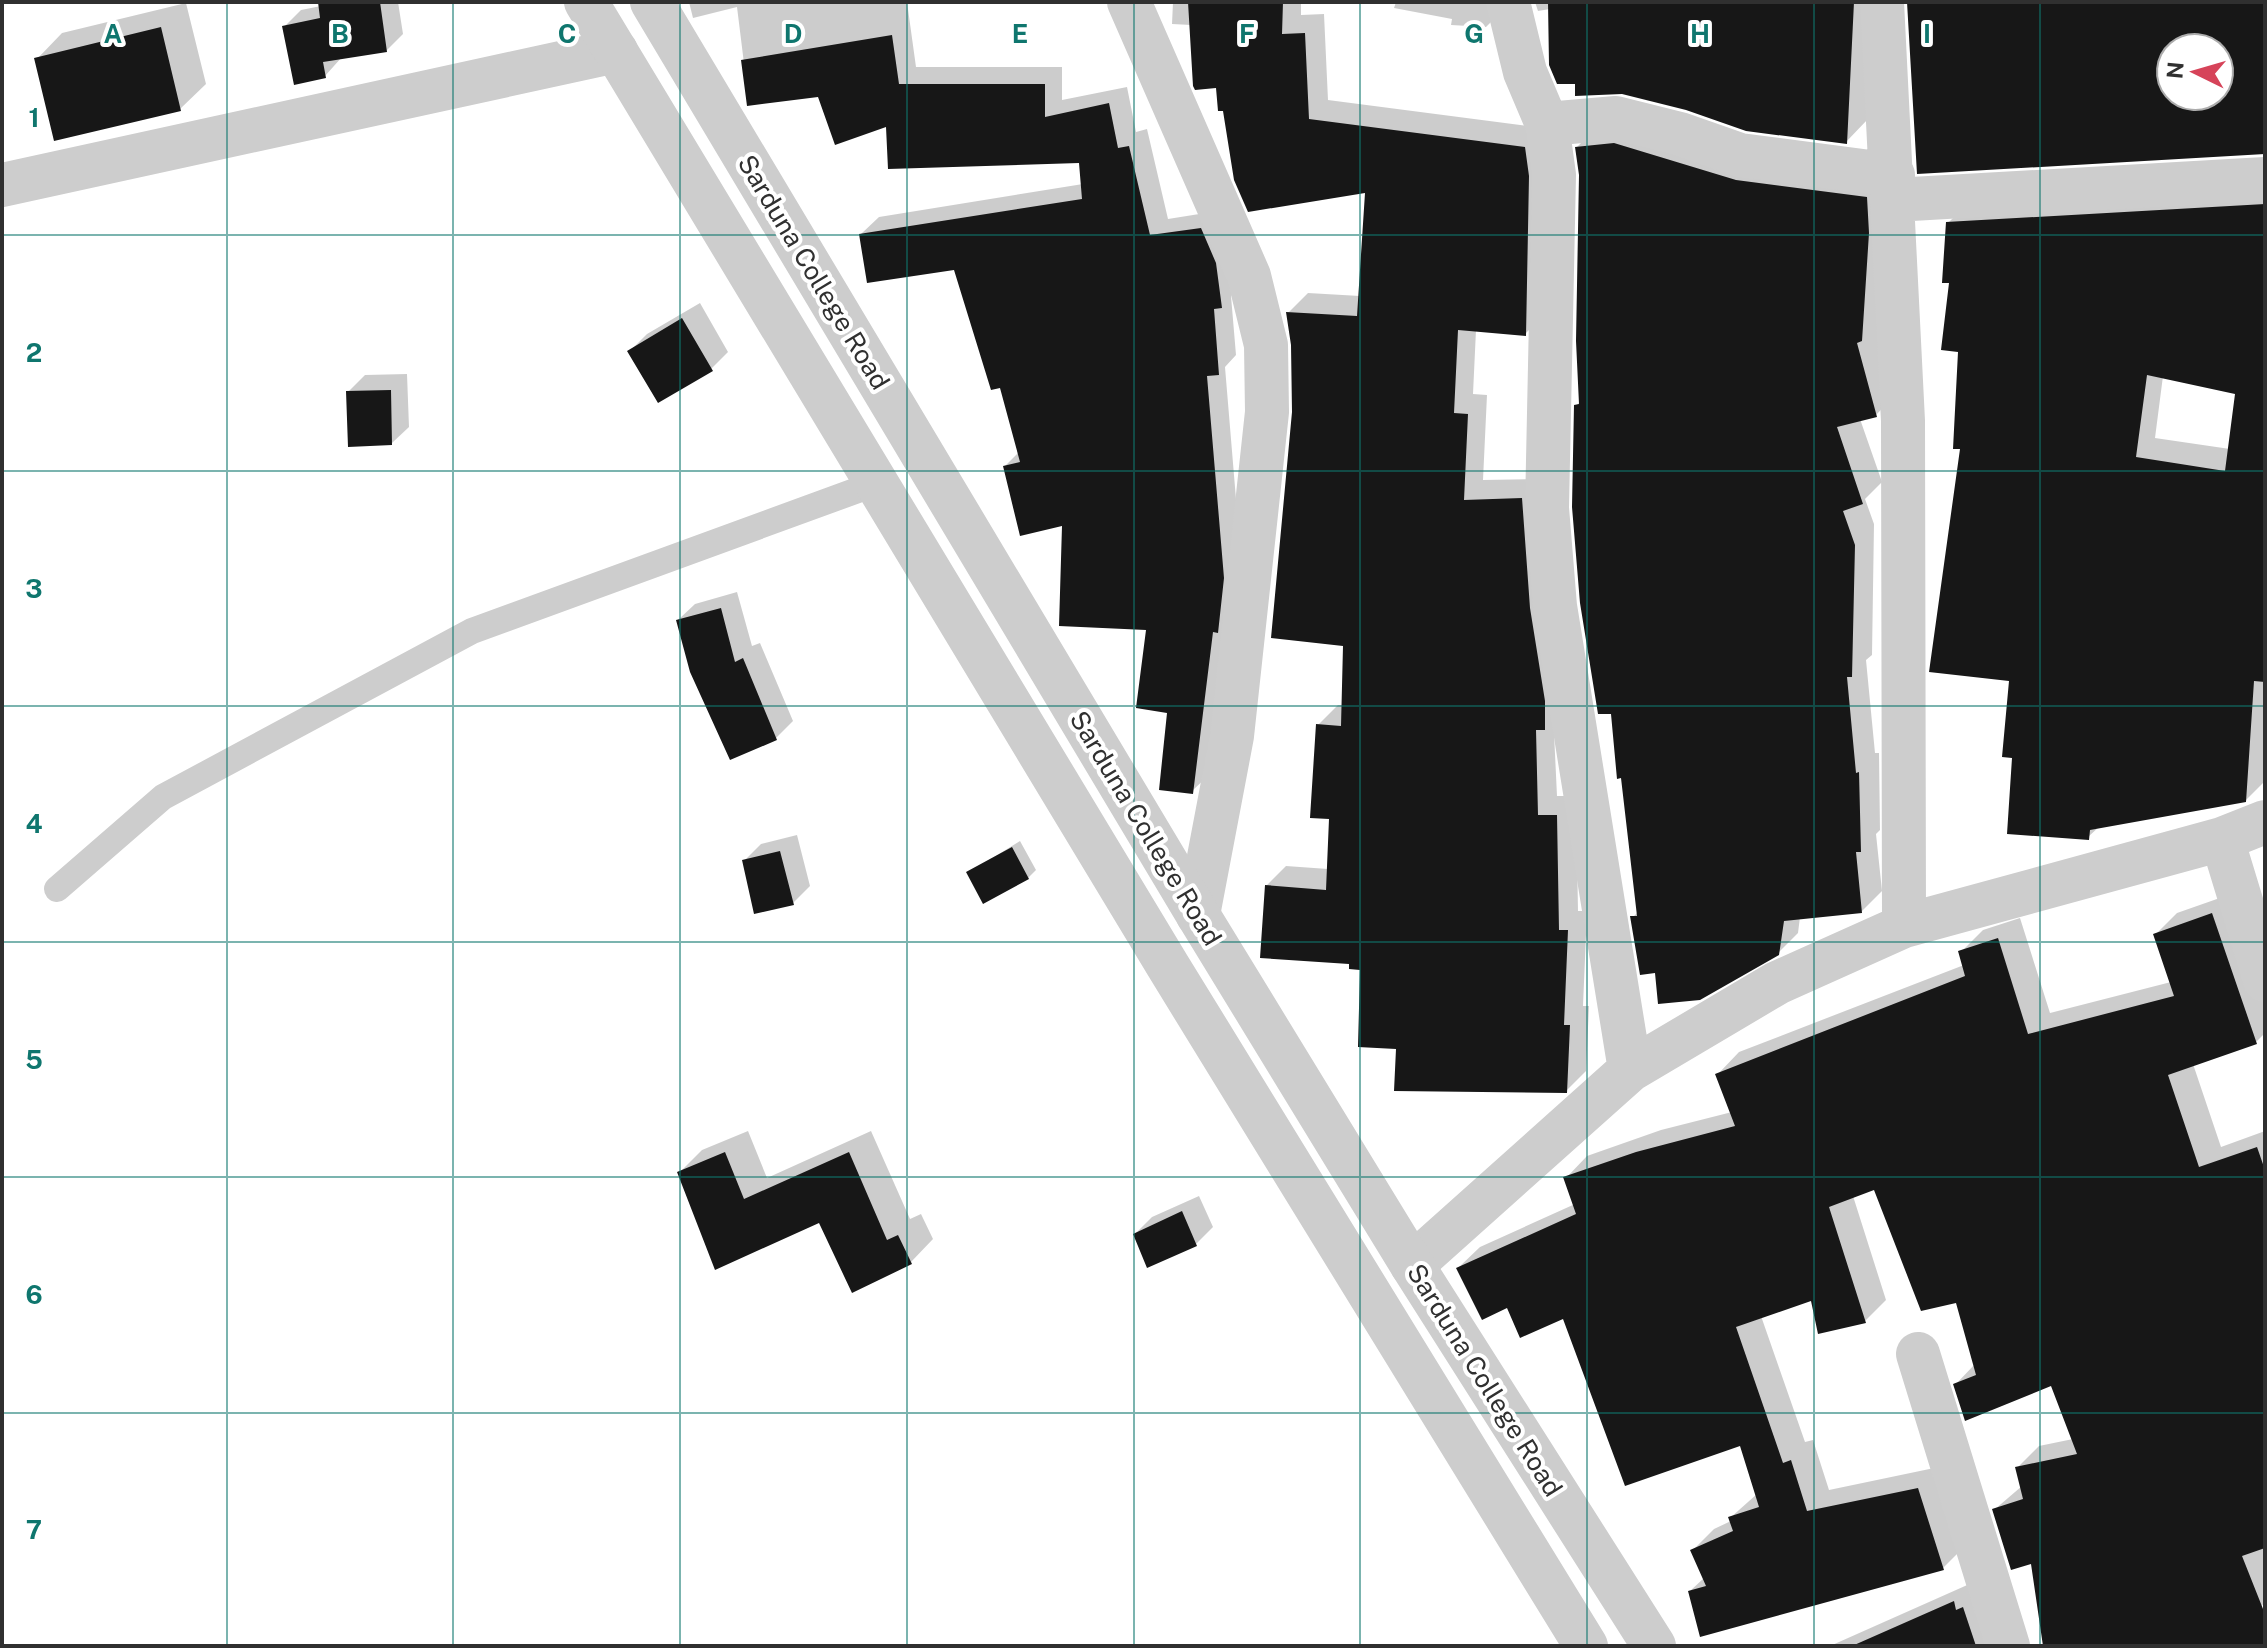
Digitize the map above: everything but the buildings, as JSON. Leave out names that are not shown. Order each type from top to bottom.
[{"type":"street","name":"Sarduna College Road","points":[[586,2],[1586,1646]]},
{"type":"street","name":"Sarduna College Road","points":[[652,2],[1198,915],[1412,1265],[1654,1646]]},
{"type":"street","points":[[1129,2],[1249,276],[1266,345],[1267,412],[1232,736],[1198,915]]},
{"type":"street","points":[[1508,2],[1525,72],[1547,124],[1554,175],[1547,508],[1555,606],[1630,1070]]},
{"type":"street","points":[[1882,2],[1894,187],[1903,421],[1904,926]]},
{"type":"street","points":[[2,185],[616,51]]},
{"type":"street","points":[[1547,124],[1616,118],[1680,134],[1740,155],[1894,187],[2265,179]]},
{"type":"street","points":[[1412,1265],[1630,1070],[1777,983],[1904,926],[2222,839],[2265,822]]},
{"type":"street","points":[[2222,839],[2265,980]]},
{"type":"street","points":[[1918,1354],[2008,1646]]},
{"type":"lane","points":[[57,889],[163,797],[472,631],[877,483]]}]
